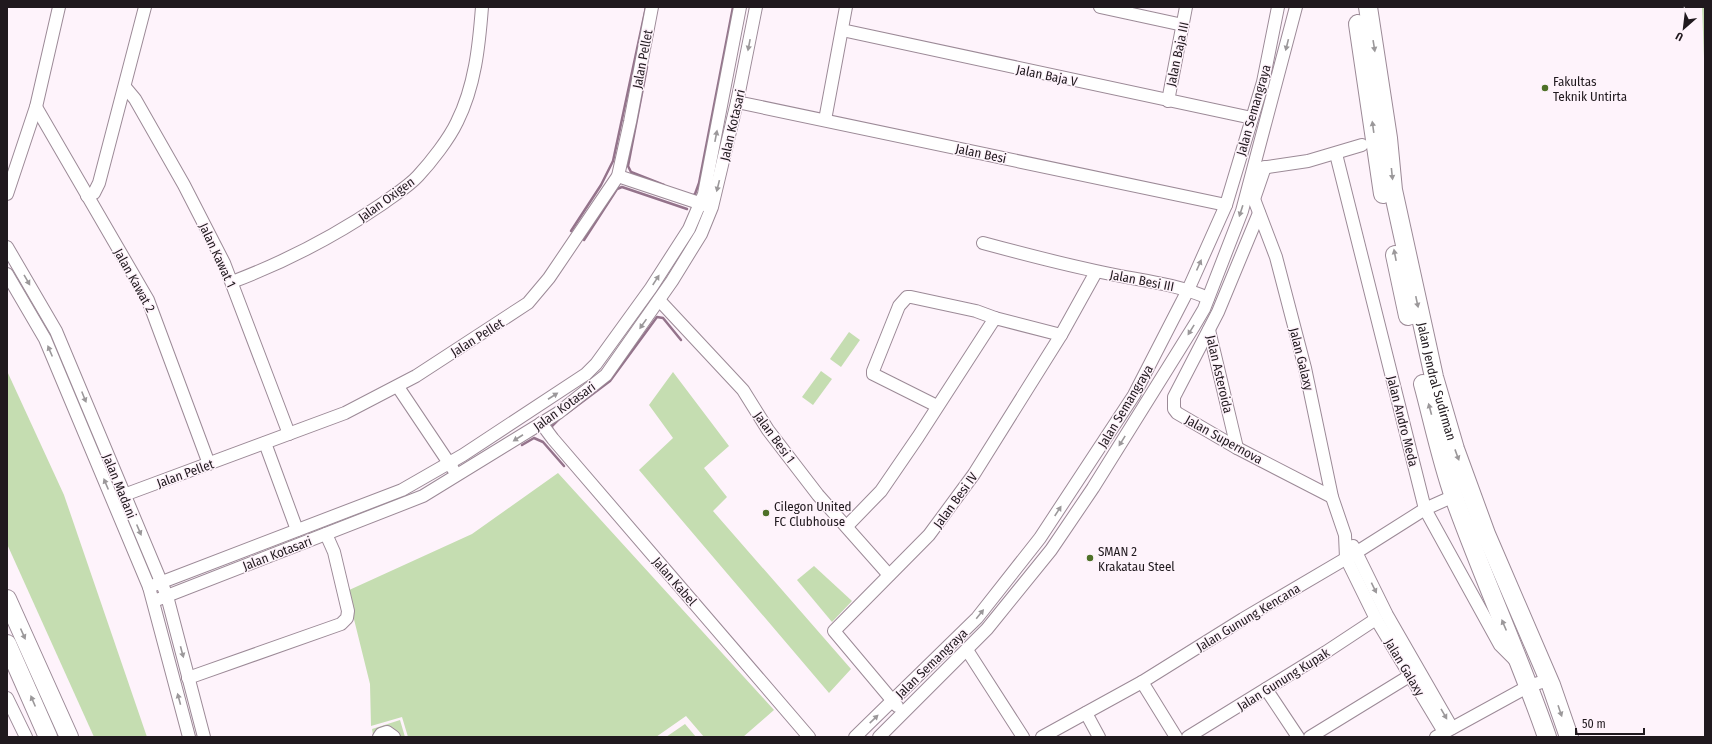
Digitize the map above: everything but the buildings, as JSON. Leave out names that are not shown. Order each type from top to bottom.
[{"type":"highway","points":[[1356,7],[1380,181],[1401,286],[1422,379],[1454,496],[1484,579],[1530,686],[1547,737]]},
{"type":"highway","name":"Jalan Jendral Sudirman","points":[[1368,7],[1388,138],[1393,190],[1434,377],[1455,449],[1486,534],[1548,680],[1569,737]]},
{"type":"highway","points":[[7,599],[69,737]]},
{"type":"highway","points":[[7,644],[48,737]]},
{"type":"street","points":[[7,194],[36,107],[59,7]]},
{"type":"street","points":[[87,196],[94,192],[99,183],[145,7]]},
{"type":"street","name":"Jalan Oxigen","points":[[232,282],[274,266],[339,231],[376,208],[406,187],[418,176],[457,123],[468,94],[475,68],[482,7]]},
{"type":"street","name":"Jalan Pellet","points":[[124,495],[345,413],[398,387],[528,303],[549,278],[618,176],[652,7]]},
{"type":"street","name":"Jalan Kotasari","points":[[154,584],[402,490],[450,463],[586,374],[596,364],[642,301],[689,229],[700,203],[707,186],[740,7]]},
{"type":"street","name":"Jalan Kotasari","points":[[154,601],[423,496],[457,475],[547,431],[558,412],[606,375],[659,300],[701,234],[712,207],[737,102],[756,7]]},
{"type":"street","points":[[825,120],[846,7]]},
{"type":"street","name":"Jalan Baja III","points":[[1168,101],[1186,7]]},
{"type":"street","name":"Jalan Semangraya","points":[[855,737],[977,618],[1040,538],[1134,395],[1188,290],[1226,205],[1262,82],[1278,7]]},
{"type":"street","name":"Jalan Semangraya","points":[[879,737],[987,629],[1050,550],[1089,494],[1194,326],[1208,298],[1242,211],[1249,186],[1259,168],[1296,7]]},
{"type":"street","points":[[1106,8],[1183,25]]},
{"type":"street","name":"Jalan Baja V","points":[[842,30],[1252,118]]},
{"type":"street","name":"Jalan Kawat 1","points":[[125,87],[135,99],[184,185],[232,282],[289,434]]},
{"type":"street","name":"Jalan Besi","points":[[737,102],[1226,205]]},
{"type":"street","name":"Jalan Kawat 2","points":[[36,107],[152,309],[209,464]]},
{"type":"street","points":[[1254,199],[1259,168],[1308,161],[1336,154],[1362,145]]},
{"type":"street","name":"Jalan Andro Meda","points":[[1336,154],[1425,509],[1500,644],[1521,665]]},
{"type":"street","points":[[618,176],[712,207]]},
{"type":"street","name":"Jalan Galaxy","points":[[1249,186],[1276,257],[1305,368],[1332,497],[1345,535],[1346,558],[1376,619],[1444,732]]},
{"type":"street","name":"Jalan Asteroida","points":[[1237,448],[1209,330],[1218,312],[1259,213]]},
{"type":"street","name":"Jalan Besi III","points":[[983,243],[1096,272],[1146,280],[1188,290],[1208,298]]},
{"type":"street","name":"Jalan Madani","points":[[7,247],[56,331],[124,495],[154,584],[154,601],[189,737]]},
{"type":"street","name":"Jalan Besi IV","points":[[892,700],[834,631],[929,535],[974,474],[1061,335],[1096,272]]},
{"type":"street","name":"Jalan Madani","points":[[7,274],[45,339],[154,584],[167,596],[204,737]]},
{"type":"street","points":[[937,406],[873,374],[899,306],[907,297],[976,311],[995,318],[1061,335]]},
{"type":"street","name":"Jalan Besi 1","points":[[659,300],[743,390],[768,430],[818,495],[889,575]]},
{"type":"street","points":[[847,526],[881,491],[995,318]]},
{"type":"street","name":"Jalan Supernova","points":[[1209,330],[1174,397],[1174,409],[1177,413],[1237,448],[1332,497]]},
{"type":"street","points":[[398,387],[457,475]]},
{"type":"street","name":"Jalan Kabel","points":[[547,431],[809,737]]},
{"type":"street","points":[[265,443],[297,530]]},
{"type":"street","name":"Jalan Gunung Kencana","points":[[1042,737],[1142,682],[1358,552],[1425,509],[1454,496]]},
{"type":"street","points":[[188,678],[340,624],[347,618],[348,610],[334,552],[326,534]]},
{"type":"street","name":"Jalan Galaxy","points":[[1345,535],[1358,552],[1444,732]]},
{"type":"street","name":"Jalan Gunung Kupak","points":[[1188,737],[1376,619]]},
{"type":"street","points":[[966,650],[1023,737]]},
{"type":"street","points":[[1310,737],[1410,675]]},
{"type":"street","points":[[1444,732],[1530,686],[1548,680]]},
{"type":"street","points":[[1142,682],[1176,737]]},
{"type":"street","points":[[1266,689],[1298,737]]},
{"type":"street","points":[[7,698],[12,723],[26,737]]},
{"type":"street","points":[[892,700],[904,712]]},
{"type":"street","points":[[1086,713],[1099,737]]},
{"type":"street","points":[[380,737],[382,734],[387,732],[394,737]]},
{"type":"green space","points":[[1702,7],[1705,7],[1705,84]]},
{"type":"green space","points":[[849,332],[860,340],[841,367],[830,359]]},
{"type":"green space","points":[[7,371],[64,495],[147,737],[94,737],[7,544]]},
{"type":"green space","points":[[821,371],[832,379],[813,405],[802,397]]},
{"type":"green space","points":[[673,372],[729,446],[704,468],[727,497],[713,511],[851,669],[829,693],[639,470],[673,438],[649,405]]},
{"type":"green space","points":[[558,473],[774,710],[743,737],[704,737],[686,716],[656,737],[408,737],[402,717],[371,726],[370,684],[347,591],[472,534]]},
{"type":"green space","points":[[814,566],[852,601],[832,622],[797,580]]},
{"type":"green space","points":[[400,720],[405,737],[391,737],[381,729],[373,735],[372,729]]},
{"type":"green space","points":[[685,724],[696,737],[666,737]]},
{"type":"waterway","points":[[571,231],[601,185],[613,161],[646,7]]},
{"type":"waterway","points":[[691,196],[695,194],[699,183],[733,7]]},
{"type":"waterway","points":[[647,67],[628,166],[631,172],[664,185]]},
{"type":"waterway","points":[[584,240],[617,189],[622,187],[687,209]]},
{"type":"waterway","points":[[566,414],[610,381],[657,317],[663,318],[681,340]]},
{"type":"waterway","points":[[552,430],[552,426],[559,419]]},
{"type":"waterway","points":[[522,445],[534,438],[543,442],[564,466]]},
{"type":"place","name":"Fakultas Teknik Untirta","points":[[1545,88]]},
{"type":"place","name":"Cilegon United FC Clubhouse","points":[[766,513]]},
{"type":"place","name":"SMAN 2 Krakatau Steel","points":[[1090,558]]}]
